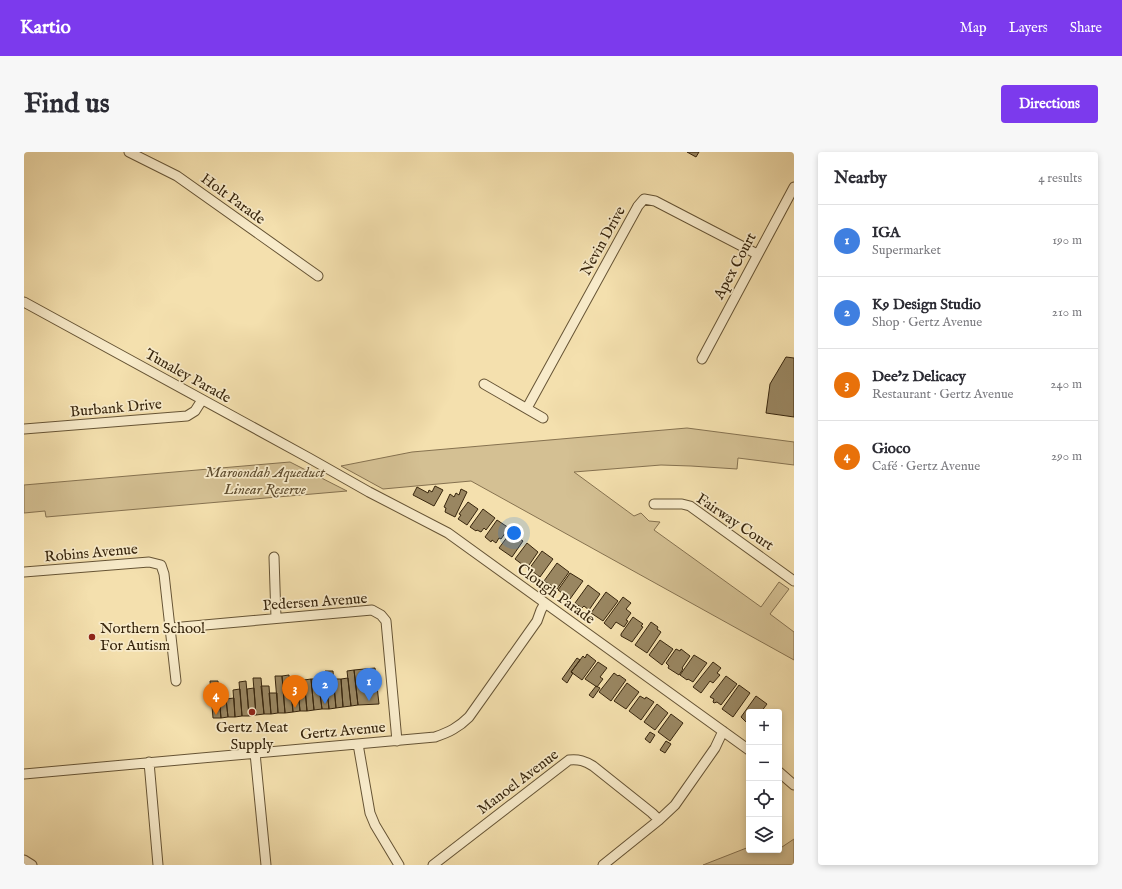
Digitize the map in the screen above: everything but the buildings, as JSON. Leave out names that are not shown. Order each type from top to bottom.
[{"type":"street","name":"Holt Parade","points":[[128,152],[177,176],[318,276]]},
{"type":"street","name":"Apex Court","points":[[702,358],[794,187]]},
{"type":"street","name":"Nevin Drive","points":[[526,408],[638,206],[644,199],[654,201],[757,254]]},
{"type":"street","name":"Tunaley Parade","points":[[24,302],[338,475]]},
{"type":"street","points":[[484,384],[543,418]]},
{"type":"street","name":"Burbank Drive","points":[[24,429],[187,416],[195,411],[202,400]]},
{"type":"street","name":"Clough Parade","points":[[338,475],[448,533],[746,748]]},
{"type":"street","name":"Fairway Court","points":[[654,504],[682,504],[690,506],[794,580]]},
{"type":"street","points":[[274,557],[276,618]]},
{"type":"street","name":"Robins Avenue","points":[[24,572],[149,562],[161,565],[164,574],[170,628]]},
{"type":"street","name":"Gertz Avenue","points":[[24,774],[435,738],[451,732],[469,717],[536,621],[541,610],[548,605]]},
{"type":"street","name":"Pedersen Avenue","points":[[170,628],[372,610],[381,615],[386,622],[397,741]]},
{"type":"street","points":[[170,628],[176,681]]},
{"type":"street","points":[[603,865],[659,820],[675,805],[715,748],[719,738],[726,733]]},
{"type":"street","points":[[358,744],[370,813],[375,825],[399,865]]},
{"type":"street","points":[[255,753],[266,865]]},
{"type":"street","name":"Manoel Avenue","points":[[433,865],[569,760],[584,760],[659,820]]},
{"type":"street","points":[[149,762],[158,865]]},
{"type":"street","points":[[782,775],[794,785]]},
{"type":"street","points":[[24,860],[32,865]]},
{"type":"green space","points":[[687,428],[794,442],[794,465],[738,458],[737,469],[661,465],[574,472],[634,516],[641,513],[649,521],[660,522],[654,530],[761,607],[779,582],[789,589],[770,614],[794,632],[794,660],[471,481],[383,489],[341,466],[412,452]]},
{"type":"green space","name":"Maroondah Aqueduct Linear Reserve","points":[[290,462],[347,491],[46,517],[45,511],[24,513],[24,485]]},
{"type":"green space","points":[[794,839],[794,865],[703,865],[746,848],[746,853],[782,853],[782,847]]},
{"type":"place","name":"Northern School For Autism","points":[[92,637]]},
{"type":"place","name":"IGA","points":[[369,701]]},
{"type":"place","name":"K9 Design Studio","points":[[325,704]]},
{"type":"place","name":"Dee'z Delicacy","points":[[295,708]]},
{"type":"place","name":"Gertz Meat Supply","points":[[252,712]]},
{"type":"place","name":"Gioco","points":[[216,715]]}]
